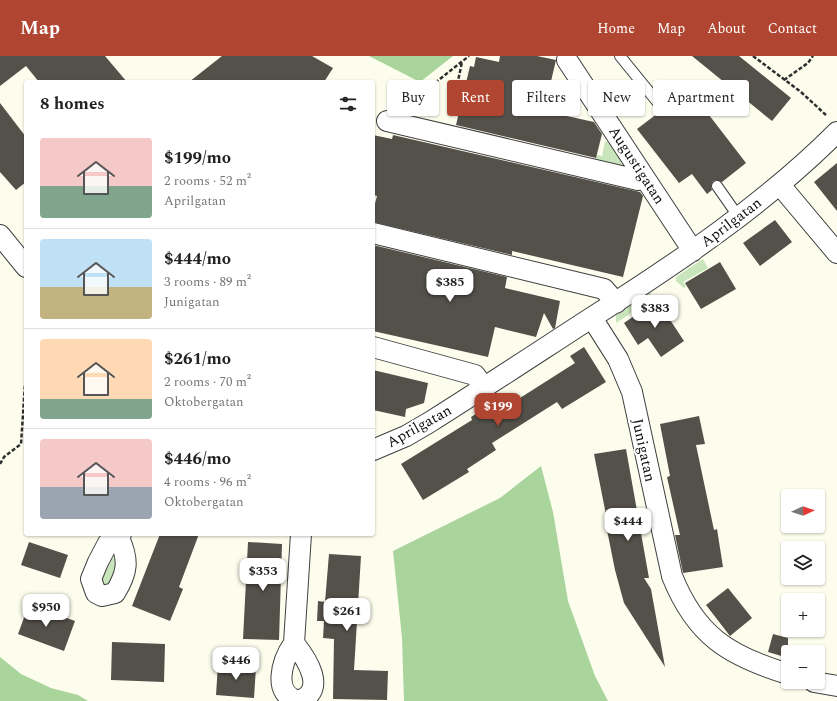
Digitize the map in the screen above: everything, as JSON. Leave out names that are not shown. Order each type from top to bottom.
[{"type":"street","name":"Augustigatan","points":[[567,60],[588,91]]},
{"type":"street","name":"Augustigatan","points":[[605,116],[643,177],[693,251]]},
{"type":"street","points":[[387,121],[638,180],[643,177]]},
{"type":"street","name":"Aprilgatan","points":[[375,449],[406,436],[484,388],[693,251],[780,185],[832,124]]},
{"type":"street","points":[[780,185],[837,253]]},
{"type":"street","points":[[375,232],[604,289],[616,302]]},
{"type":"street","points":[[0,235],[24,265]]},
{"type":"street","name":"Junigatan","points":[[592,318],[618,359],[632,392],[672,576],[685,603],[705,631],[721,646],[760,665],[781,672]]},
{"type":"street","points":[[375,349],[475,375],[484,388]]},
{"type":"street","points":[[294,644],[301,536]]},
{"type":"street","points":[[825,684],[837,686]]},
{"type":"lane","points":[[620,56],[639,80]]},
{"type":"lane","points":[[645,88],[653,97]]},
{"type":"lane","points":[[717,186],[738,216]]},
{"type":"path","points":[[387,121],[469,56]]},
{"type":"path","points":[[753,56],[784,80],[832,124]]},
{"type":"path","points":[[784,80],[808,63],[813,56]]},
{"type":"path","points":[[447,134],[462,62]]},
{"type":"path","points":[[0,464],[4,457],[21,444],[24,408]]},
{"type":"green space","points":[[369,56],[453,56],[423,80],[416,80]]},
{"type":"green space","points":[[605,141],[614,144],[627,161],[625,169],[594,163],[596,155],[602,156]]},
{"type":"green space","points":[[703,259],[708,268],[683,282],[686,286],[684,288],[676,281],[676,277]]},
{"type":"green space","points":[[650,292],[653,299],[616,323],[616,313]]},
{"type":"green space","points":[[541,466],[553,512],[568,601],[595,676],[608,701],[404,701],[402,638],[393,551],[500,498]]},
{"type":"green space","points":[[110,558],[115,558],[120,566],[106,588],[99,582]]},
{"type":"green space","points":[[0,657],[21,674],[51,688],[78,695],[88,701],[0,701]]},
{"type":"building","points":[[0,56],[105,56],[125,80],[37,80],[26,66],[0,86]]},
{"type":"building","points":[[222,56],[312,56],[333,68],[325,80],[192,80]]},
{"type":"building","points":[[500,56],[537,56],[556,60],[551,80],[512,80],[512,116],[567,116],[594,122],[602,134],[596,158],[456,125],[458,116],[504,116],[504,80],[467,80],[470,66],[474,67],[476,57],[499,62]]},
{"type":"building","points":[[692,56],[739,56],[791,98],[772,121],[749,102],[749,80],[722,80]]},
{"type":"building","points":[[0,103],[24,134],[24,184],[16,190],[0,172]]},
{"type":"building","points":[[654,116],[710,116],[746,163],[722,182],[717,180],[713,181],[711,186],[712,190],[707,194],[692,174],[679,183],[637,129]]},
{"type":"building","points":[[375,135],[392,139],[393,135],[640,192],[643,196],[623,277],[512,251],[512,255],[375,222],[375,204],[377,196],[375,196]]},
{"type":"building","points":[[837,163],[837,211],[814,182]]},
{"type":"building","points":[[775,220],[792,242],[760,266],[743,243]]},
{"type":"building","points":[[375,245],[507,277],[505,288],[560,301],[555,328],[553,329],[544,313],[536,337],[495,327],[488,357],[375,331]]},
{"type":"building","points":[[720,262],[736,289],[701,309],[685,283]]},
{"type":"building","points":[[657,300],[684,341],[661,357],[648,338],[638,345],[624,323]]},
{"type":"building","points":[[584,347],[606,382],[562,409],[557,402],[492,443],[496,450],[467,469],[469,472],[423,500],[401,464],[472,420],[471,417],[492,404],[495,408],[517,394],[520,398],[575,363],[570,356]]},
{"type":"building","points":[[375,370],[428,383],[424,403],[406,409],[405,417],[375,410]]},
{"type":"building","points":[[699,416],[705,444],[696,445],[714,530],[717,529],[723,567],[683,573],[675,535],[680,535],[667,477],[670,476],[660,424]]},
{"type":"building","points":[[626,449],[649,578],[644,578],[651,589],[665,667],[624,603],[615,570],[607,530],[609,530],[594,454]]},
{"type":"building","points":[[159,536],[198,536],[179,587],[183,589],[170,621],[132,606]]},
{"type":"building","points":[[29,542],[68,555],[60,578],[21,565]]},
{"type":"building","points":[[248,542],[282,544],[279,640],[243,639]]},
{"type":"building","points":[[329,554],[361,556],[354,670],[388,671],[387,700],[333,699],[334,639],[323,638],[324,621],[317,621],[318,601],[325,602]]},
{"type":"building","points":[[728,588],[752,618],[730,636],[706,605]]},
{"type":"building","points":[[29,604],[75,621],[64,651],[18,634]]},
{"type":"building","points":[[773,634],[788,638],[788,645],[781,645],[781,656],[768,652]]},
{"type":"building","points":[[112,642],[165,644],[164,682],[111,680]]},
{"type":"building","points":[[218,664],[256,667],[254,698],[216,695]]}]
